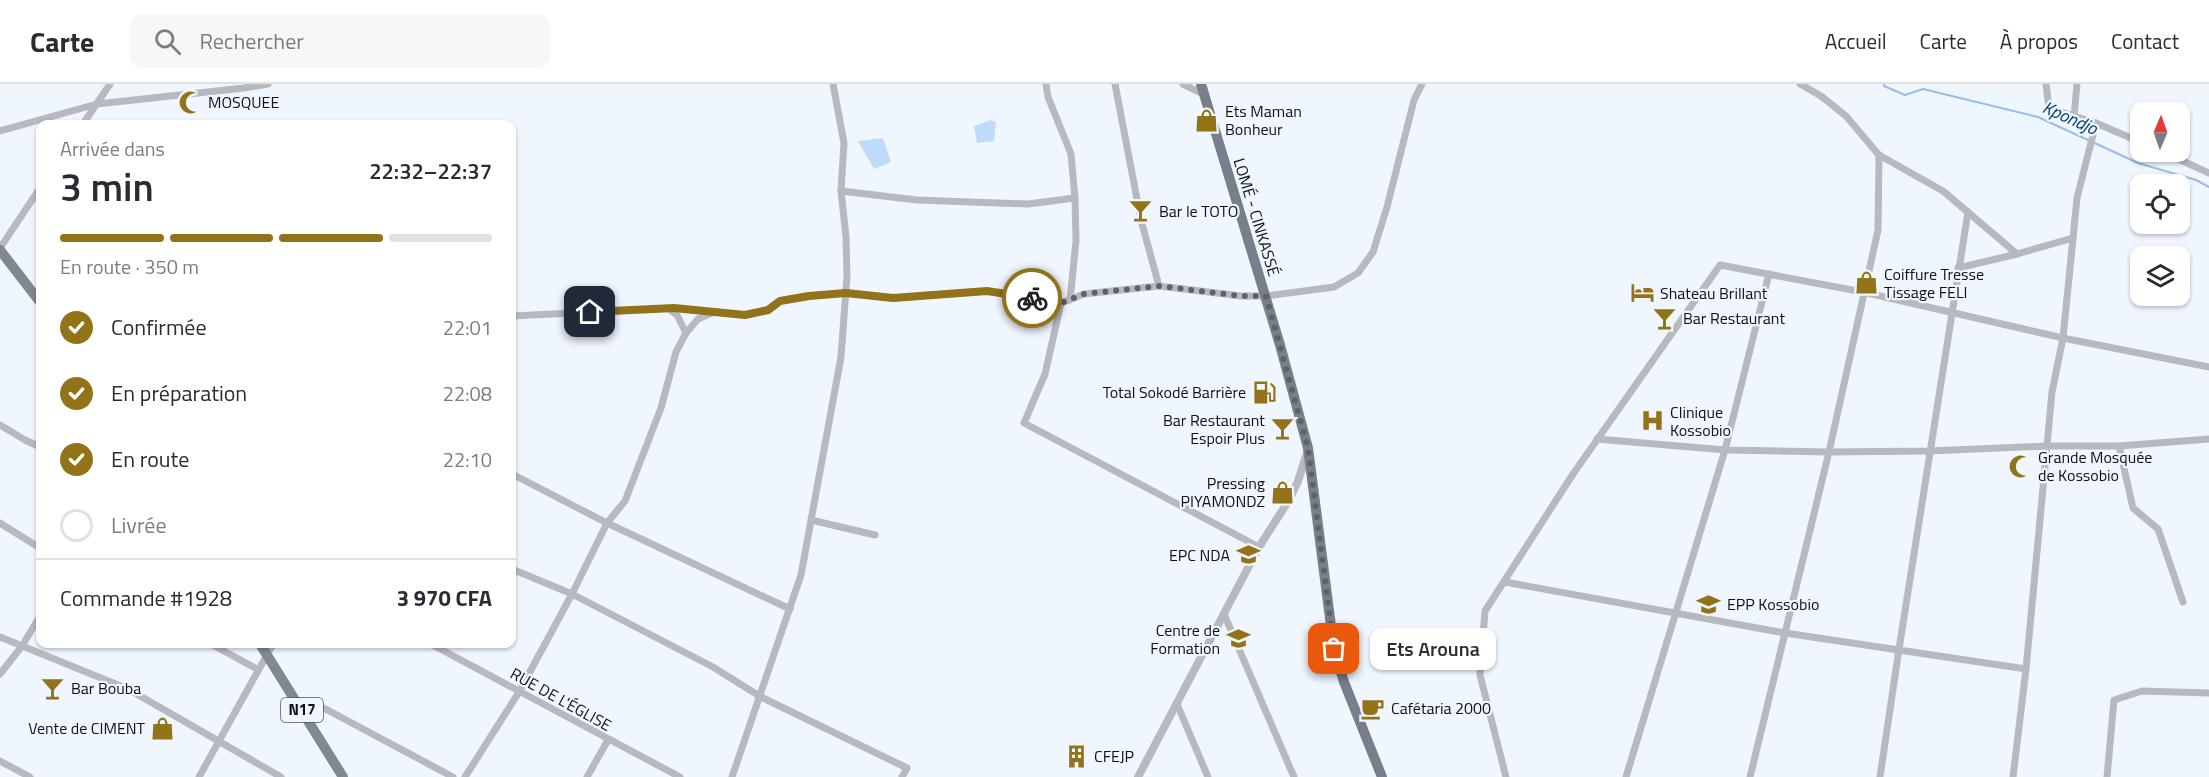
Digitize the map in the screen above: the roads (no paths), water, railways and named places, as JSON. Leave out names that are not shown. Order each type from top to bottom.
[{"type":"highway","name":"LOMÉ - CINKASSÉ","points":[[1202,89],[1266,296],[1308,448],[1334,649],[1344,682],[1382,777]]},
{"type":"main road","points":[[0,249],[36,297]]},
{"type":"main road","name":"N17","points":[[267,648],[343,777]]},
{"type":"street","points":[[86,120],[111,84]]},
{"type":"street","points":[[40,120],[97,104],[268,84]]},
{"type":"street","points":[[732,777],[801,574],[841,357],[846,293],[846,237],[841,191],[844,143],[832,84]]},
{"type":"street","points":[[1046,84],[1048,97],[1071,154],[1076,241],[1070,300]]},
{"type":"street","points":[[1115,84],[1141,220],[1159,286]]},
{"type":"street","points":[[1183,84],[1202,89]]},
{"type":"street","points":[[516,316],[667,309],[745,315],[768,310],[780,301],[846,293],[893,298],[987,291],[1061,303],[1084,294],[1159,286],[1241,296],[1266,296],[1334,287],[1358,273],[1373,252],[1414,100],[1422,84]]},
{"type":"street","points":[[1800,84],[1821,96],[1846,116],[1879,155],[1943,192],[2017,254]]},
{"type":"street","points":[[2046,84],[2049,108],[2130,138]]},
{"type":"street","points":[[2074,117],[2077,84]]},
{"type":"street","points":[[0,131],[36,121]]},
{"type":"street","points":[[2013,777],[2026,669],[2052,392],[2062,338],[2078,198],[2095,126]]},
{"type":"street","points":[[1750,777],[1829,452],[1878,230],[1879,155]]},
{"type":"street","points":[[2185,162],[2209,173]]},
{"type":"street","points":[[841,191],[917,200],[1028,204],[1075,198]]},
{"type":"street","points":[[0,249],[36,194]]},
{"type":"street","points":[[1881,777],[1929,451],[1968,212]]},
{"type":"street","points":[[1958,268],[2073,238]]},
{"type":"street","points":[[1506,777],[1480,675],[1485,611],[1572,474],[1720,265],[1863,292],[2062,338],[2209,367]]},
{"type":"street","points":[[1626,777],[1725,450],[1768,274]]},
{"type":"street","points":[[1061,303],[1045,374],[1024,423],[1259,547]]},
{"type":"street","points":[[667,309],[677,315],[686,333]]},
{"type":"street","points":[[465,777],[519,692],[607,523],[625,501],[660,408],[676,351],[686,333],[698,319],[716,312]]},
{"type":"street","points":[[0,425],[36,445]]},
{"type":"street","points":[[1598,439],[1725,450],[1829,452],[2119,446],[2209,439]]},
{"type":"street","points":[[2119,446],[2133,508],[2157,529],[2183,602]]},
{"type":"street","points":[[1138,777],[1259,547],[1289,500],[1298,481],[1308,448]]},
{"type":"street","points":[[516,476],[607,523],[790,609]]},
{"type":"street","points":[[811,520],[875,535]]},
{"type":"street","points":[[0,523],[36,546]]},
{"type":"street","points":[[516,571],[572,594],[713,667],[761,697],[907,768],[902,777]]},
{"type":"street","points":[[1505,582],[1785,633],[1899,648],[2026,669]]},
{"type":"street","points":[[1224,614],[1294,777]]},
{"type":"street","points":[[0,674],[22,646],[36,623]]},
{"type":"street","points":[[0,637],[128,689],[281,777]]},
{"type":"street","points":[[218,648],[257,669]]},
{"type":"street","points":[[199,777],[220,741],[266,648]]},
{"type":"street","name":"RUE DE L'ÉGLISE","points":[[438,648],[680,777]]},
{"type":"street","points":[[2107,777],[2114,700],[2142,691],[2209,693]]},
{"type":"street","points":[[1177,704],[1208,777]]},
{"type":"street","points":[[300,705],[320,706],[453,777]]},
{"type":"street","points":[[587,777],[608,740]]},
{"type":"street","points":[[0,762],[30,777]]},
{"type":"waterway","name":"Kpondjo","points":[[1884,84],[1905,95],[1923,89],[2038,117],[2138,163],[2196,180],[2209,187]]},
{"type":"place","name":"MOSQUEE","points":[[190,102]]},
{"type":"place","name":"Ets Maman Bonheur","points":[[1207,120]]},
{"type":"place","name":"Bar le TOTO","points":[[1141,211]]},
{"type":"place","name":"Coiffure Tresse Tissage FELI","points":[[1866,283]]},
{"type":"place","name":"Shateau Brillant","points":[[1642,293]]},
{"type":"place","name":"Bar Restaurant","points":[[1665,318]]},
{"type":"place","name":"Total Sokodé Barrière","points":[[1264,392]]},
{"type":"place","name":"Clinique Kossobio","points":[[1652,421]]},
{"type":"place","name":"Bar Restaurant Espoir Plus","points":[[1283,429]]},
{"type":"place","name":"Grande Mosquée de Kossobio","points":[[2020,466]]},
{"type":"place","name":"Pressing PIYAMONDZ","points":[[1283,492]]},
{"type":"place","name":"EPC NDA","points":[[1248,555]]},
{"type":"place","name":"EPP Kossobio","points":[[1709,604]]},
{"type":"place","name":"Centre de Formation","points":[[1238,639]]},
{"type":"place","name":"Ets Arouna","points":[[1334,649]]},
{"type":"place","name":"Bar Bouba","points":[[53,688]]},
{"type":"place","name":"Cafétaria 2000","points":[[1373,708]]},
{"type":"place","name":"Vente de CIMENT","points":[[163,728]]},
{"type":"place","name":"CFEJP","points":[[1076,756]]}]
